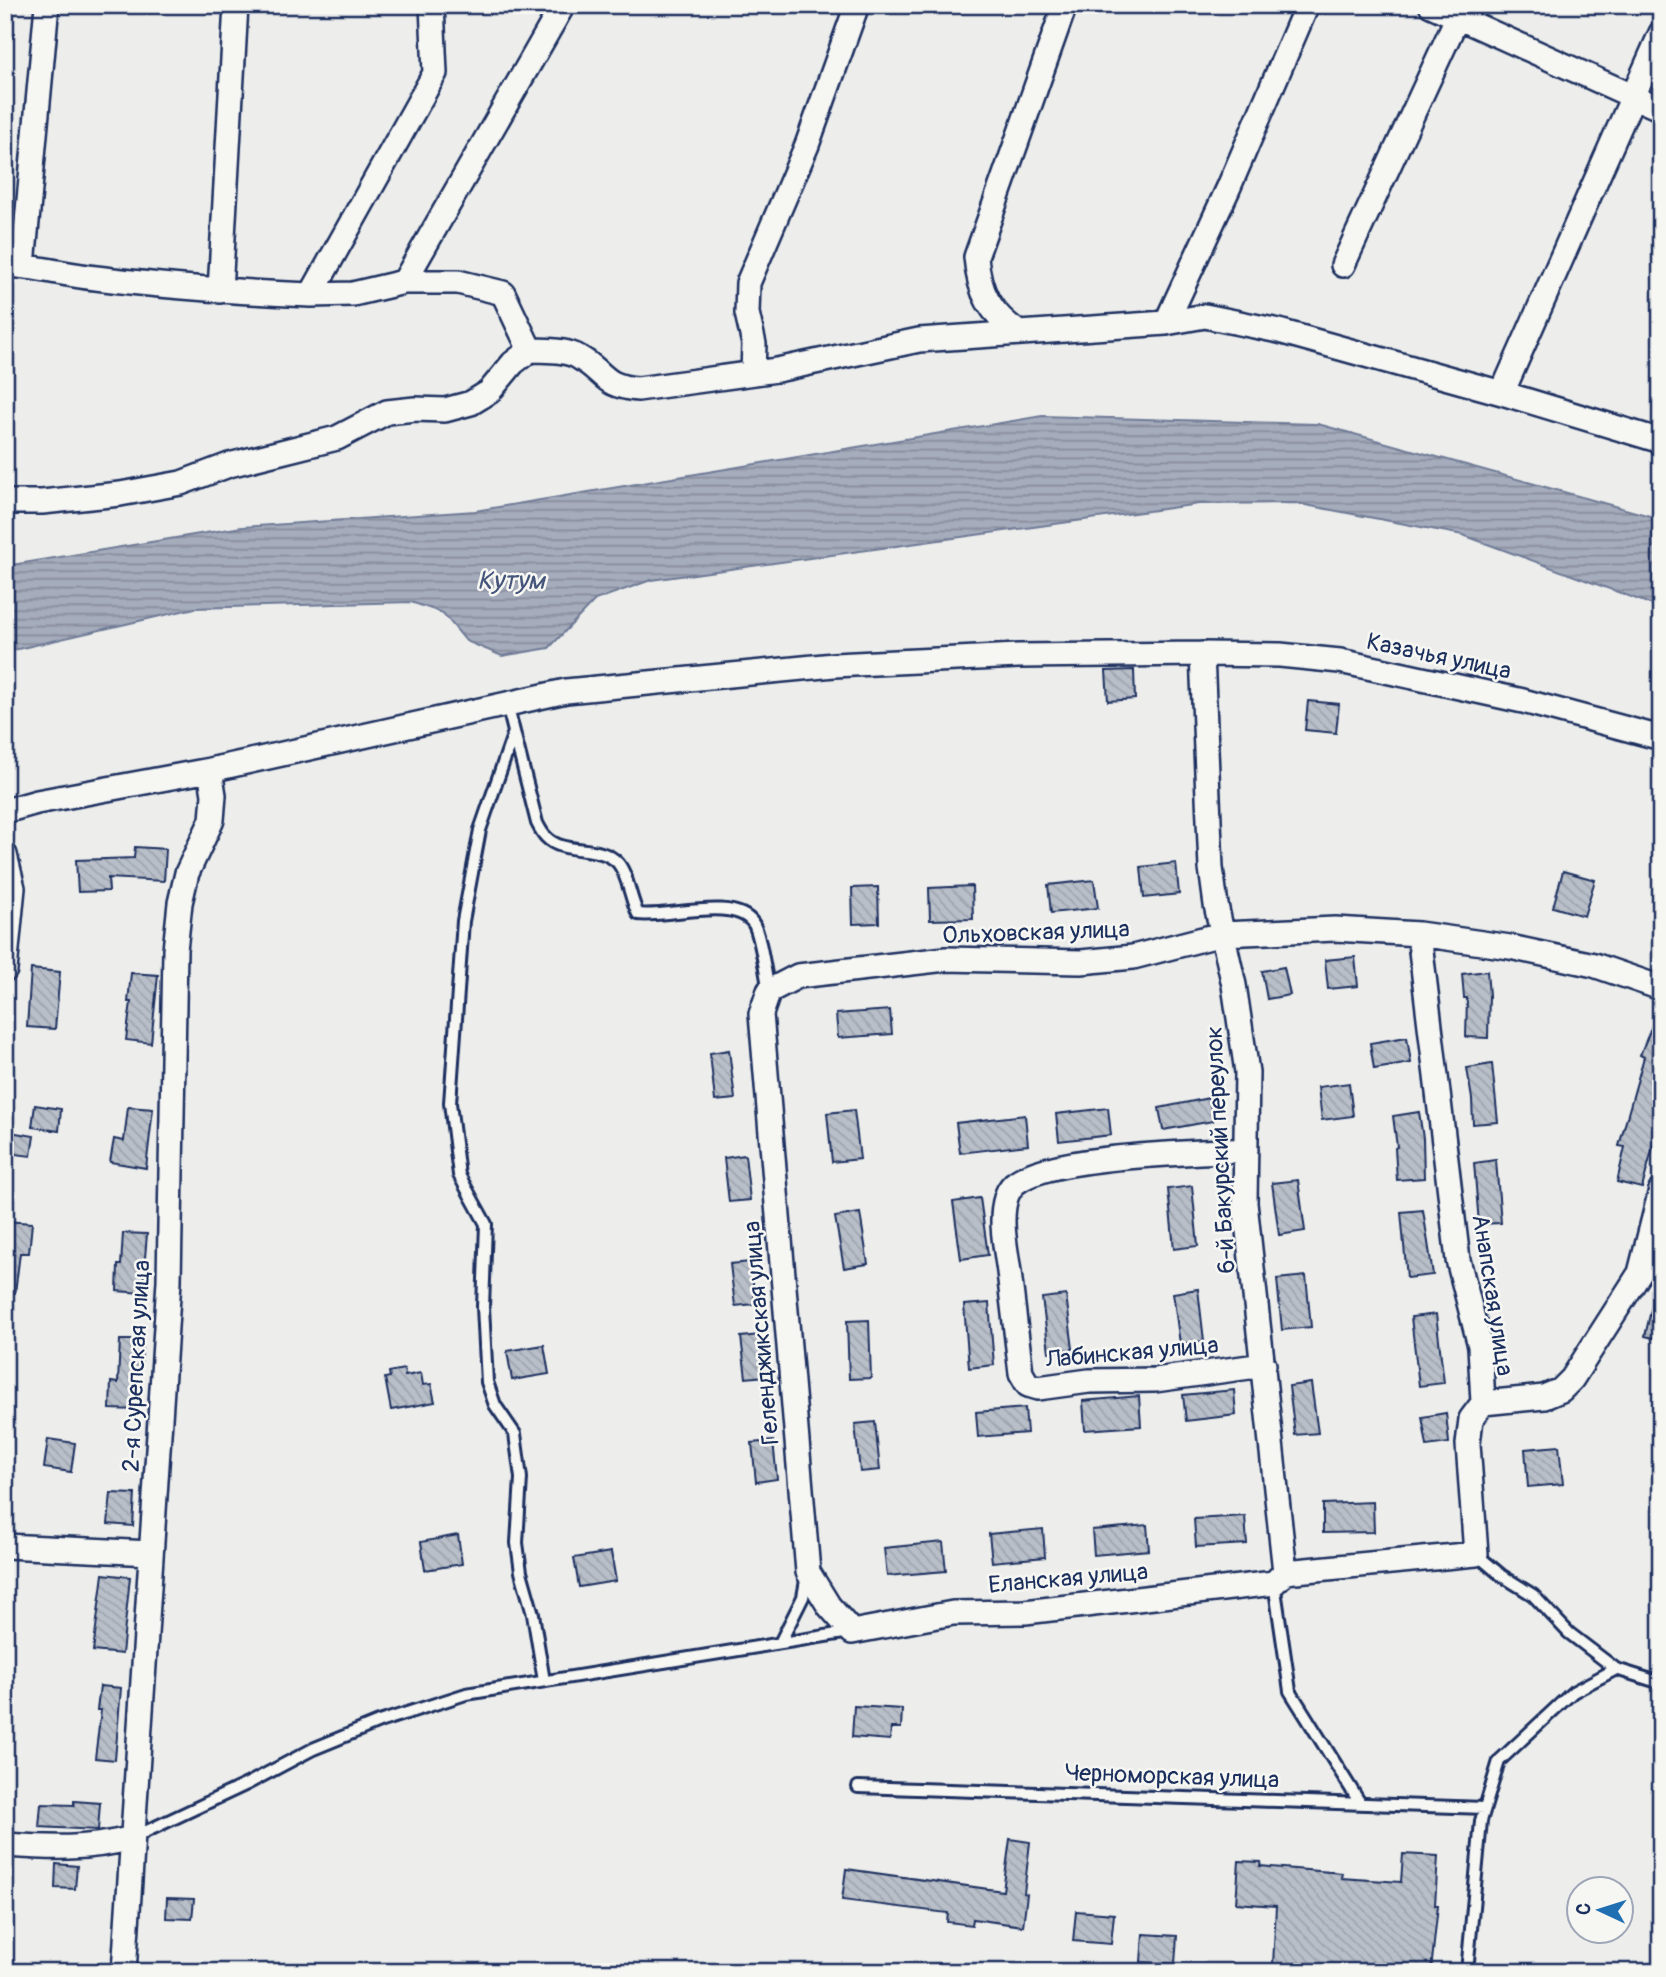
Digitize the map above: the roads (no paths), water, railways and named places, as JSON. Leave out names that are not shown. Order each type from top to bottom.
[{"type":"street","points":[[47,5],[14,265],[93,278],[220,291],[311,295],[353,294],[404,282],[458,282],[503,293],[530,350]]},
{"type":"street","points":[[220,291],[236,5]]},
{"type":"street","points":[[311,295],[435,73],[432,5]]},
{"type":"street","points":[[404,282],[563,5]]},
{"type":"street","points":[[753,373],[754,344],[747,313],[748,283],[807,145],[857,5]]},
{"type":"street","points":[[1019,333],[1001,321],[989,303],[978,280],[976,257],[1065,5]]},
{"type":"street","points":[[1166,323],[1307,5]]},
{"type":"street","points":[[1431,5],[1460,11],[1661,109]]},
{"type":"street","points":[[1343,265],[1460,11]]},
{"type":"street","points":[[1502,393],[1661,33]]},
{"type":"street","points":[[5,502],[81,498],[181,483],[229,465],[337,438],[387,412],[445,410],[471,403],[489,392],[513,363],[530,350],[566,352],[581,358],[619,387],[638,389],[753,373],[919,340],[1166,323],[1205,316],[1279,331],[1502,393],[1661,441]]},
{"type":"street","name":"6-й Бакурский переулок","points":[[1202,654],[1211,868],[1234,985],[1247,1072],[1245,1203],[1264,1365],[1279,1577]]},
{"type":"street","name":"Казачья улица","points":[[5,811],[37,802],[210,770],[565,691],[834,665],[1018,656],[1280,655],[1340,661],[1522,701],[1661,738]]},
{"type":"street","name":"2-я Сурепская улица","points":[[124,1972],[169,1281],[175,950],[180,903],[187,873],[212,820],[214,795],[210,770]]},
{"type":"street","points":[[5,855],[13,888],[5,970]]},
{"type":"street","name":"Ольховская улица","points":[[769,991],[798,976],[946,959],[1069,962],[1133,957],[1222,934],[1335,929],[1419,934],[1510,947],[1594,965],[1661,988]]},
{"type":"street","name":"Анапская улица","points":[[1419,934],[1458,1260],[1480,1346],[1483,1403],[1471,1419],[1468,1444],[1476,1554]]},
{"type":"street","name":"Геленджикская улица","points":[[769,991],[761,1014],[808,1572],[829,1606],[852,1632]]},
{"type":"street","name":"Лабинская улица","points":[[1246,1150],[1145,1156],[1063,1165],[1031,1175],[1013,1185],[1006,1196],[1003,1213],[1005,1238],[1021,1373],[1028,1385],[1038,1388],[1089,1381],[1155,1380],[1264,1365]]},
{"type":"street","points":[[1483,1403],[1544,1397],[1561,1390],[1572,1379],[1650,1276],[1661,1190]]},
{"type":"street","points":[[5,1546],[151,1553]]},
{"type":"street","points":[[1279,1577],[1476,1554]]},
{"type":"street","name":"Еланская улица","points":[[852,1632],[953,1614],[1025,1612],[1279,1577]]},
{"type":"street","points":[[5,1845],[62,1849],[101,1846],[132,1838]]},
{"type":"lane","points":[[507,704],[537,822],[547,838],[562,845],[601,852],[615,860],[624,871],[638,914],[653,916],[723,909],[744,914],[754,924],[769,991]]},
{"type":"lane","points":[[514,732],[481,830],[463,921],[450,1103],[459,1175],[486,1224],[483,1307],[487,1382],[495,1405],[515,1434],[522,1478],[517,1543],[544,1681]]},
{"type":"lane","points":[[1476,1554],[1501,1575],[1533,1595],[1569,1633],[1616,1669],[1661,1683]]},
{"type":"lane","points":[[780,1643],[803,1597],[808,1572]]},
{"type":"lane","points":[[1279,1577],[1290,1691],[1360,1804]]},
{"type":"lane","points":[[132,1838],[247,1784],[313,1749],[379,1722],[466,1693],[852,1632]]},
{"type":"lane","points":[[1466,1972],[1481,1821],[1499,1761],[1573,1692],[1616,1669]]},
{"type":"lane","name":"Черноморская улица","points":[[858,1787],[1485,1808]]},
{"type":"water","name":"Кутум","points":[[1042,416],[1318,424],[1661,519],[1661,608],[1463,535],[1295,503],[1199,504],[651,580],[595,600],[549,648],[502,656],[466,641],[443,613],[411,602],[195,608],[5,652],[5,566],[242,527],[475,511]]}]
